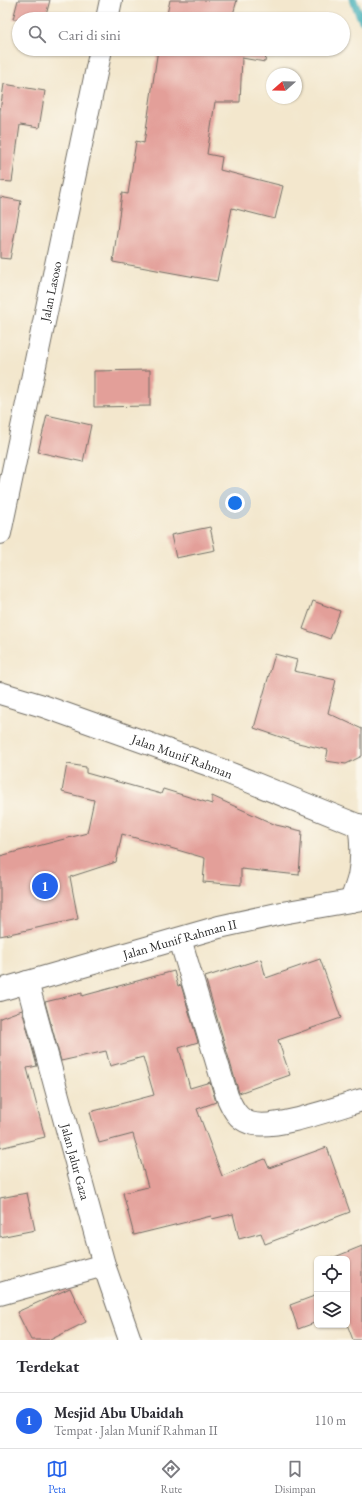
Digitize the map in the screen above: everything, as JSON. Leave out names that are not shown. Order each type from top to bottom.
[{"type":"street","points":[[108,12],[111,0]]},
{"type":"street","name":"Jalan Lasoso","points":[[0,533],[100,56]]},
{"type":"street","name":"Jalan Munif Rahman","points":[[0,693],[43,706],[209,765],[360,826]]},
{"type":"street","points":[[357,900],[362,859],[360,826]]},
{"type":"street","name":"Jalan Munif Rahman II","points":[[0,990],[282,912],[357,900]]},
{"type":"street","points":[[180,939],[227,1096],[236,1114],[249,1123],[260,1125],[286,1121],[362,1100]]},
{"type":"street","name":"Jalan Jalur Gaza","points":[[27,982],[104,1265],[130,1340]]},
{"type":"street","points":[[0,1294],[104,1265]]},
{"type":"building","points":[[18,0],[50,0],[47,12],[15,12]]},
{"type":"building","points":[[170,0],[237,0],[234,12],[167,12]]},
{"type":"building","points":[[157,56],[266,56],[265,62],[242,58],[240,102],[215,102],[207,154],[222,157],[220,170],[283,186],[275,219],[232,208],[217,281],[113,262],[122,193],[128,194],[136,141],[144,143]]},
{"type":"building","points":[[4,84],[45,91],[39,128],[20,125],[12,182],[0,181],[0,111]]},
{"type":"building","points":[[0,197],[21,201],[10,259],[0,258]]},
{"type":"building","points":[[150,370],[150,406],[94,407],[94,371]]},
{"type":"building","points":[[47,415],[91,425],[83,462],[38,452]]},
{"type":"building","points":[[210,527],[215,550],[176,558],[171,535]]},
{"type":"building","points":[[313,601],[340,611],[330,639],[303,629]]},
{"type":"building","points":[[275,654],[297,660],[294,671],[336,680],[328,713],[362,729],[362,756],[346,764],[326,761],[328,750],[298,743],[254,728]]},
{"type":"building","points":[[67,764],[86,767],[86,773],[161,794],[163,789],[212,804],[212,796],[276,825],[302,831],[299,875],[241,869],[241,885],[203,882],[205,858],[122,834],[116,862],[70,877],[78,919],[0,936],[0,856],[87,833],[94,800],[62,792]]},
{"type":"building","points":[[261,959],[266,978],[320,959],[341,1018],[278,1040],[290,1075],[239,1093],[205,977]]},
{"type":"building","points":[[174,971],[178,986],[181,985],[198,1042],[179,1048],[190,1088],[210,1082],[216,1102],[197,1109],[222,1176],[265,1159],[269,1168],[327,1147],[350,1212],[265,1244],[261,1233],[239,1239],[233,1214],[212,1219],[211,1216],[134,1235],[123,1193],[148,1187],[133,1134],[99,1143],[90,1112],[154,1095],[143,1057],[110,1066],[106,1051],[61,1061],[45,1002],[82,993],[82,996]]},
{"type":"building","points":[[22,1010],[37,1066],[27,1068],[45,1137],[0,1148],[0,1018]]},
{"type":"building","points":[[27,1193],[35,1230],[0,1237],[0,1198]]},
{"type":"building","points":[[362,1246],[362,1340],[353,1340],[348,1328],[350,1328],[350,1256],[337,1256]]},
{"type":"building","points":[[70,1288],[86,1322],[50,1340],[31,1340],[17,1312]]},
{"type":"building","points":[[314,1296],[314,1323],[298,1329],[290,1305]]},
{"type":"waterway","points":[[353,0],[362,20]]},
{"type":"place","name":"Mesjid Abu Ubaidah","points":[[45,886]]}]
